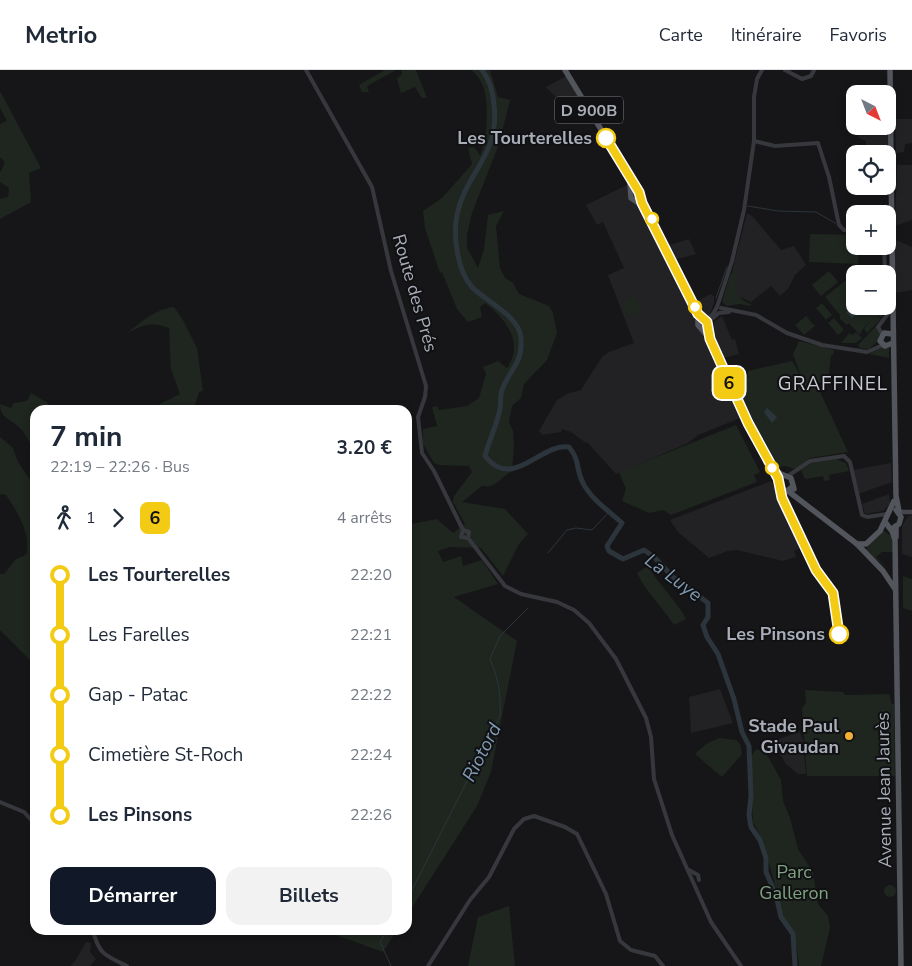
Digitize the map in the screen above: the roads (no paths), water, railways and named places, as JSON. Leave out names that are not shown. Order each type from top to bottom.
[{"type":"main road","name":"D 900B","points":[[565,70],[628,177],[634,191],[631,198],[638,199],[645,207],[704,323]]},
{"type":"main road","points":[[890,70],[892,326],[887,333],[885,344],[893,377],[896,444]]},
{"type":"main road","points":[[704,323],[748,423],[779,481],[781,489],[801,499],[857,544],[883,571],[895,589]]},
{"type":"main road","points":[[885,344],[887,333]]},
{"type":"main road","points":[[885,344],[894,354],[896,444],[894,501],[898,513]]},
{"type":"main road","points":[[768,462],[790,479],[801,499]]},
{"type":"main road","points":[[779,481],[790,479]]},
{"type":"main road","points":[[788,491],[790,479]]},
{"type":"main road","points":[[857,544],[866,544],[898,513],[911,512]]},
{"type":"main road","points":[[889,523],[898,513]]},
{"type":"main road","name":"Avenue Jean Jaurès","points":[[889,523],[895,540],[901,966]]},
{"type":"main road","name":"Avenue Jean Jaurès","points":[[889,523],[896,614]]},
{"type":"street","name":"Route des Prés","points":[[306,70],[375,196],[391,271],[426,386],[425,397],[418,417],[422,453],[434,471],[463,530],[469,532],[468,538],[505,586],[521,594],[557,602],[574,610],[589,623],[616,659],[644,712],[651,738],[655,784],[670,831],[687,869],[694,878]]},
{"type":"street","points":[[719,310],[719,297],[734,255],[754,141],[754,96],[757,79],[762,70]]},
{"type":"street","points":[[785,70],[802,79],[811,76],[814,70]]},
{"type":"street","points":[[754,141],[775,146],[818,143],[829,177],[839,225],[846,230]]},
{"type":"street","points":[[704,323],[719,310],[734,311],[756,315],[787,333],[822,344],[866,350],[885,344]]},
{"type":"street","points":[[887,315],[882,321],[880,329],[887,333]]},
{"type":"street","points":[[790,479],[810,461],[836,457],[846,460],[850,466],[861,512],[867,517],[878,516],[889,523]]},
{"type":"street","points":[[0,802],[24,812],[30,819]]},
{"type":"street","points":[[428,966],[470,900],[489,877],[514,829],[524,819],[534,816],[565,827],[577,834],[606,894],[620,941],[631,950],[655,956],[663,966]]},
{"type":"street","points":[[699,893],[699,876],[694,878],[699,893],[712,924],[741,966]]},
{"type":"street","points":[[95,935],[97,945],[102,952],[127,966]]},
{"type":"waterway","name":"La Luye","points":[[482,70],[492,91],[494,105],[492,138],[461,200],[456,223],[457,252],[463,272],[472,287],[514,322],[521,338],[520,354],[502,390],[499,415],[485,456],[496,466],[506,469],[516,468],[558,447],[569,447],[573,452],[586,489],[595,500],[622,523],[607,546],[609,551],[623,559],[644,550],[654,557],[673,577],[708,603],[708,617],[703,625],[707,637],[718,654],[734,699],[742,732],[749,746],[751,796],[749,815],[751,827],[760,840],[766,858],[766,872],[776,895],[781,917],[793,934],[795,966]]},
{"type":"waterway","points":[[748,206],[778,211],[816,212],[835,223]]},
{"type":"waterway","points":[[716,298],[727,267]]},
{"type":"waterway","points":[[548,553],[567,530],[576,528],[592,530],[610,511]]},
{"type":"waterway","name":"Riotord","points":[[412,890],[500,716],[499,688],[490,659],[500,636],[528,608]]},
{"type":"waterway","name":"Riotord","points":[[385,935],[380,942],[391,966]]},
{"type":"place","name":"Les Tourterelles","points":[[606,138]]},
{"type":"place","name":"Les Pinsons","points":[[839,634]]},
{"type":"place","name":"Stade Paul Givaudan","points":[[849,736]]},
{"type":"district","name":"GRAFFINEL","points":[[833,383]]},
{"type":"park label","name":"Parc Galleron","points":[[794,882]]}]
